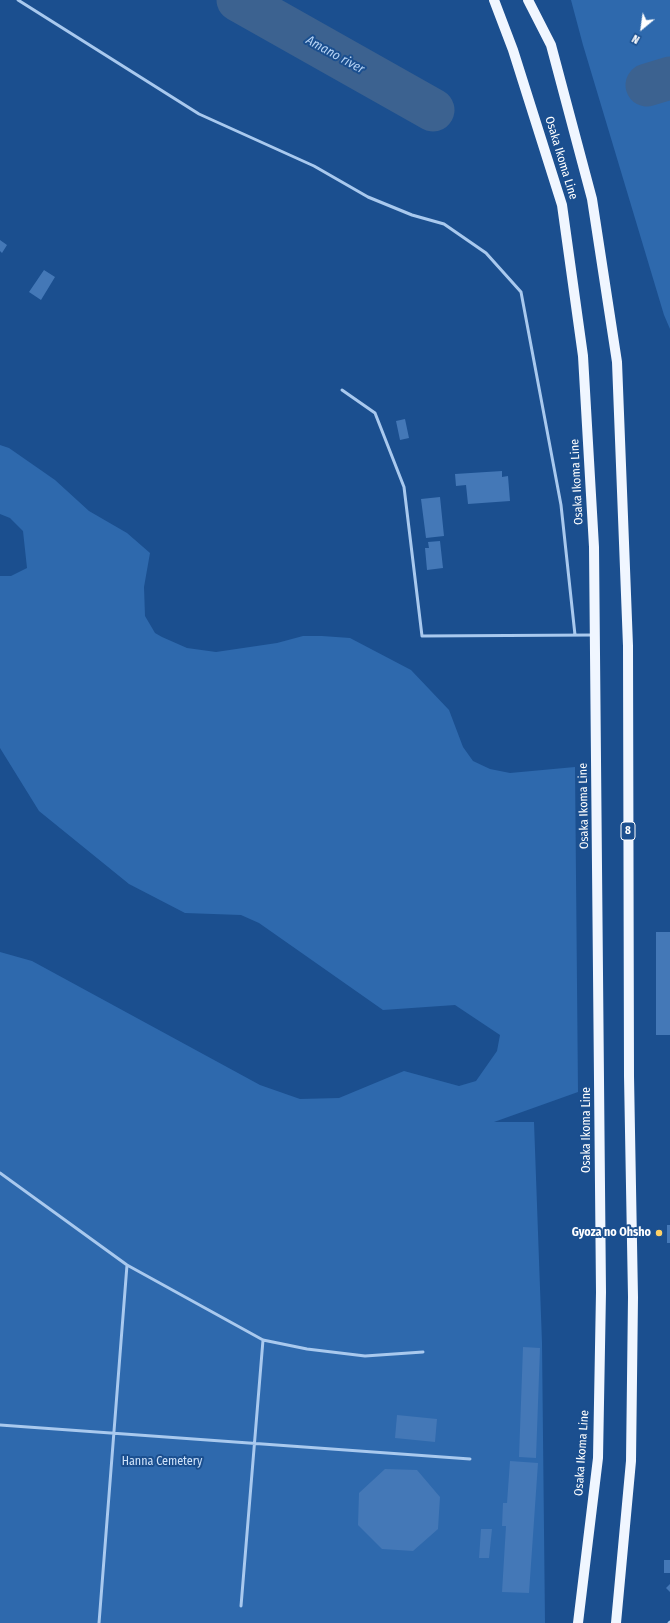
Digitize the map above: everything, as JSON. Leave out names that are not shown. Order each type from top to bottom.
[{"type":"main road","name":"Osaka Ikoma Line","points":[[494,0],[514,50],[562,204],[582,356],[594,546],[601,1300],[598,1458],[578,1623]]},
{"type":"main road","name":"Osaka Ikoma Line","points":[[528,0],[551,45],[592,199],[617,362],[628,646],[629,1076],[632,1297],[630,1461],[616,1623]]},
{"type":"lane","points":[[18,0],[199,114],[314,166],[368,197],[412,215],[444,224],[486,253],[521,292],[561,505],[574,635]]},
{"type":"lane","points":[[342,390],[375,412],[404,487],[422,636],[595,635]]},
{"type":"lane","points":[[0,1173],[127,1265],[263,1340],[307,1349],[366,1356],[423,1352]]},
{"type":"lane","points":[[99,1623],[127,1265]]},
{"type":"lane","points":[[241,1606],[253,1444],[263,1340]]},
{"type":"lane","points":[[0,1425],[470,1459]]},
{"type":"green space","points":[[571,0],[670,0],[670,329],[664,315],[583,45]]},
{"type":"green space","name":"Hanna Cemetery","points":[[0,445],[9,448],[55,480],[89,511],[127,533],[150,553],[144,587],[145,616],[155,633],[162,637],[187,648],[216,652],[277,643],[303,636],[350,638],[411,670],[449,710],[463,747],[473,761],[490,769],[510,773],[575,767],[578,1092],[494,1122],[534,1122],[542,1343],[545,1623],[0,1623],[0,952],[32,961],[260,1085],[300,1099],[339,1098],[404,1071],[459,1086],[476,1081],[497,1051],[500,1035],[455,1005],[383,1010],[259,923],[241,915],[185,913],[129,884],[39,811],[0,748],[0,576],[11,576],[27,568],[23,531],[10,518],[0,514]]},
{"type":"building","points":[[0,240],[7,245],[2,253],[0,251]]},
{"type":"building","points":[[44,270],[55,277],[41,300],[29,292]]},
{"type":"building","points":[[405,419],[409,438],[400,440],[396,421]]},
{"type":"building","points":[[502,471],[502,477],[508,476],[510,501],[468,504],[466,485],[456,486],[455,474]]},
{"type":"building","points":[[440,497],[444,536],[426,538],[421,499]]},
{"type":"building","points":[[440,541],[443,568],[427,570],[425,548],[429,548],[428,542]]},
{"type":"building","points":[[656,932],[670,932],[670,1035],[656,1035]]},
{"type":"building","points":[[667,1225],[670,1225],[670,1243],[667,1243]]},
{"type":"building","points":[[523,1347],[540,1348],[536,1458],[519,1457]]},
{"type":"building","points":[[397,1415],[437,1419],[435,1442],[395,1438]]},
{"type":"building","points":[[510,1461],[538,1463],[529,1593],[502,1592],[506,1526],[502,1526],[503,1503],[507,1503]]},
{"type":"building","points":[[385,1469],[417,1470],[440,1497],[438,1529],[413,1551],[382,1549],[358,1525],[359,1493]]},
{"type":"building","points":[[481,1529],[492,1529],[489,1558],[479,1558]]},
{"type":"building","points":[[664,1560],[670,1560],[670,1573],[664,1573]]},
{"type":"building","points":[[670,1584],[670,1592],[666,1588]]},
{"type":"waterway","name":"Amano river","points":[[238,0],[433,110]]},
{"type":"waterway","name":"Amano river","points":[[647,85],[670,78]]},
{"type":"place","name":"Gyoza no Ohsho","points":[[659,1233]]}]
